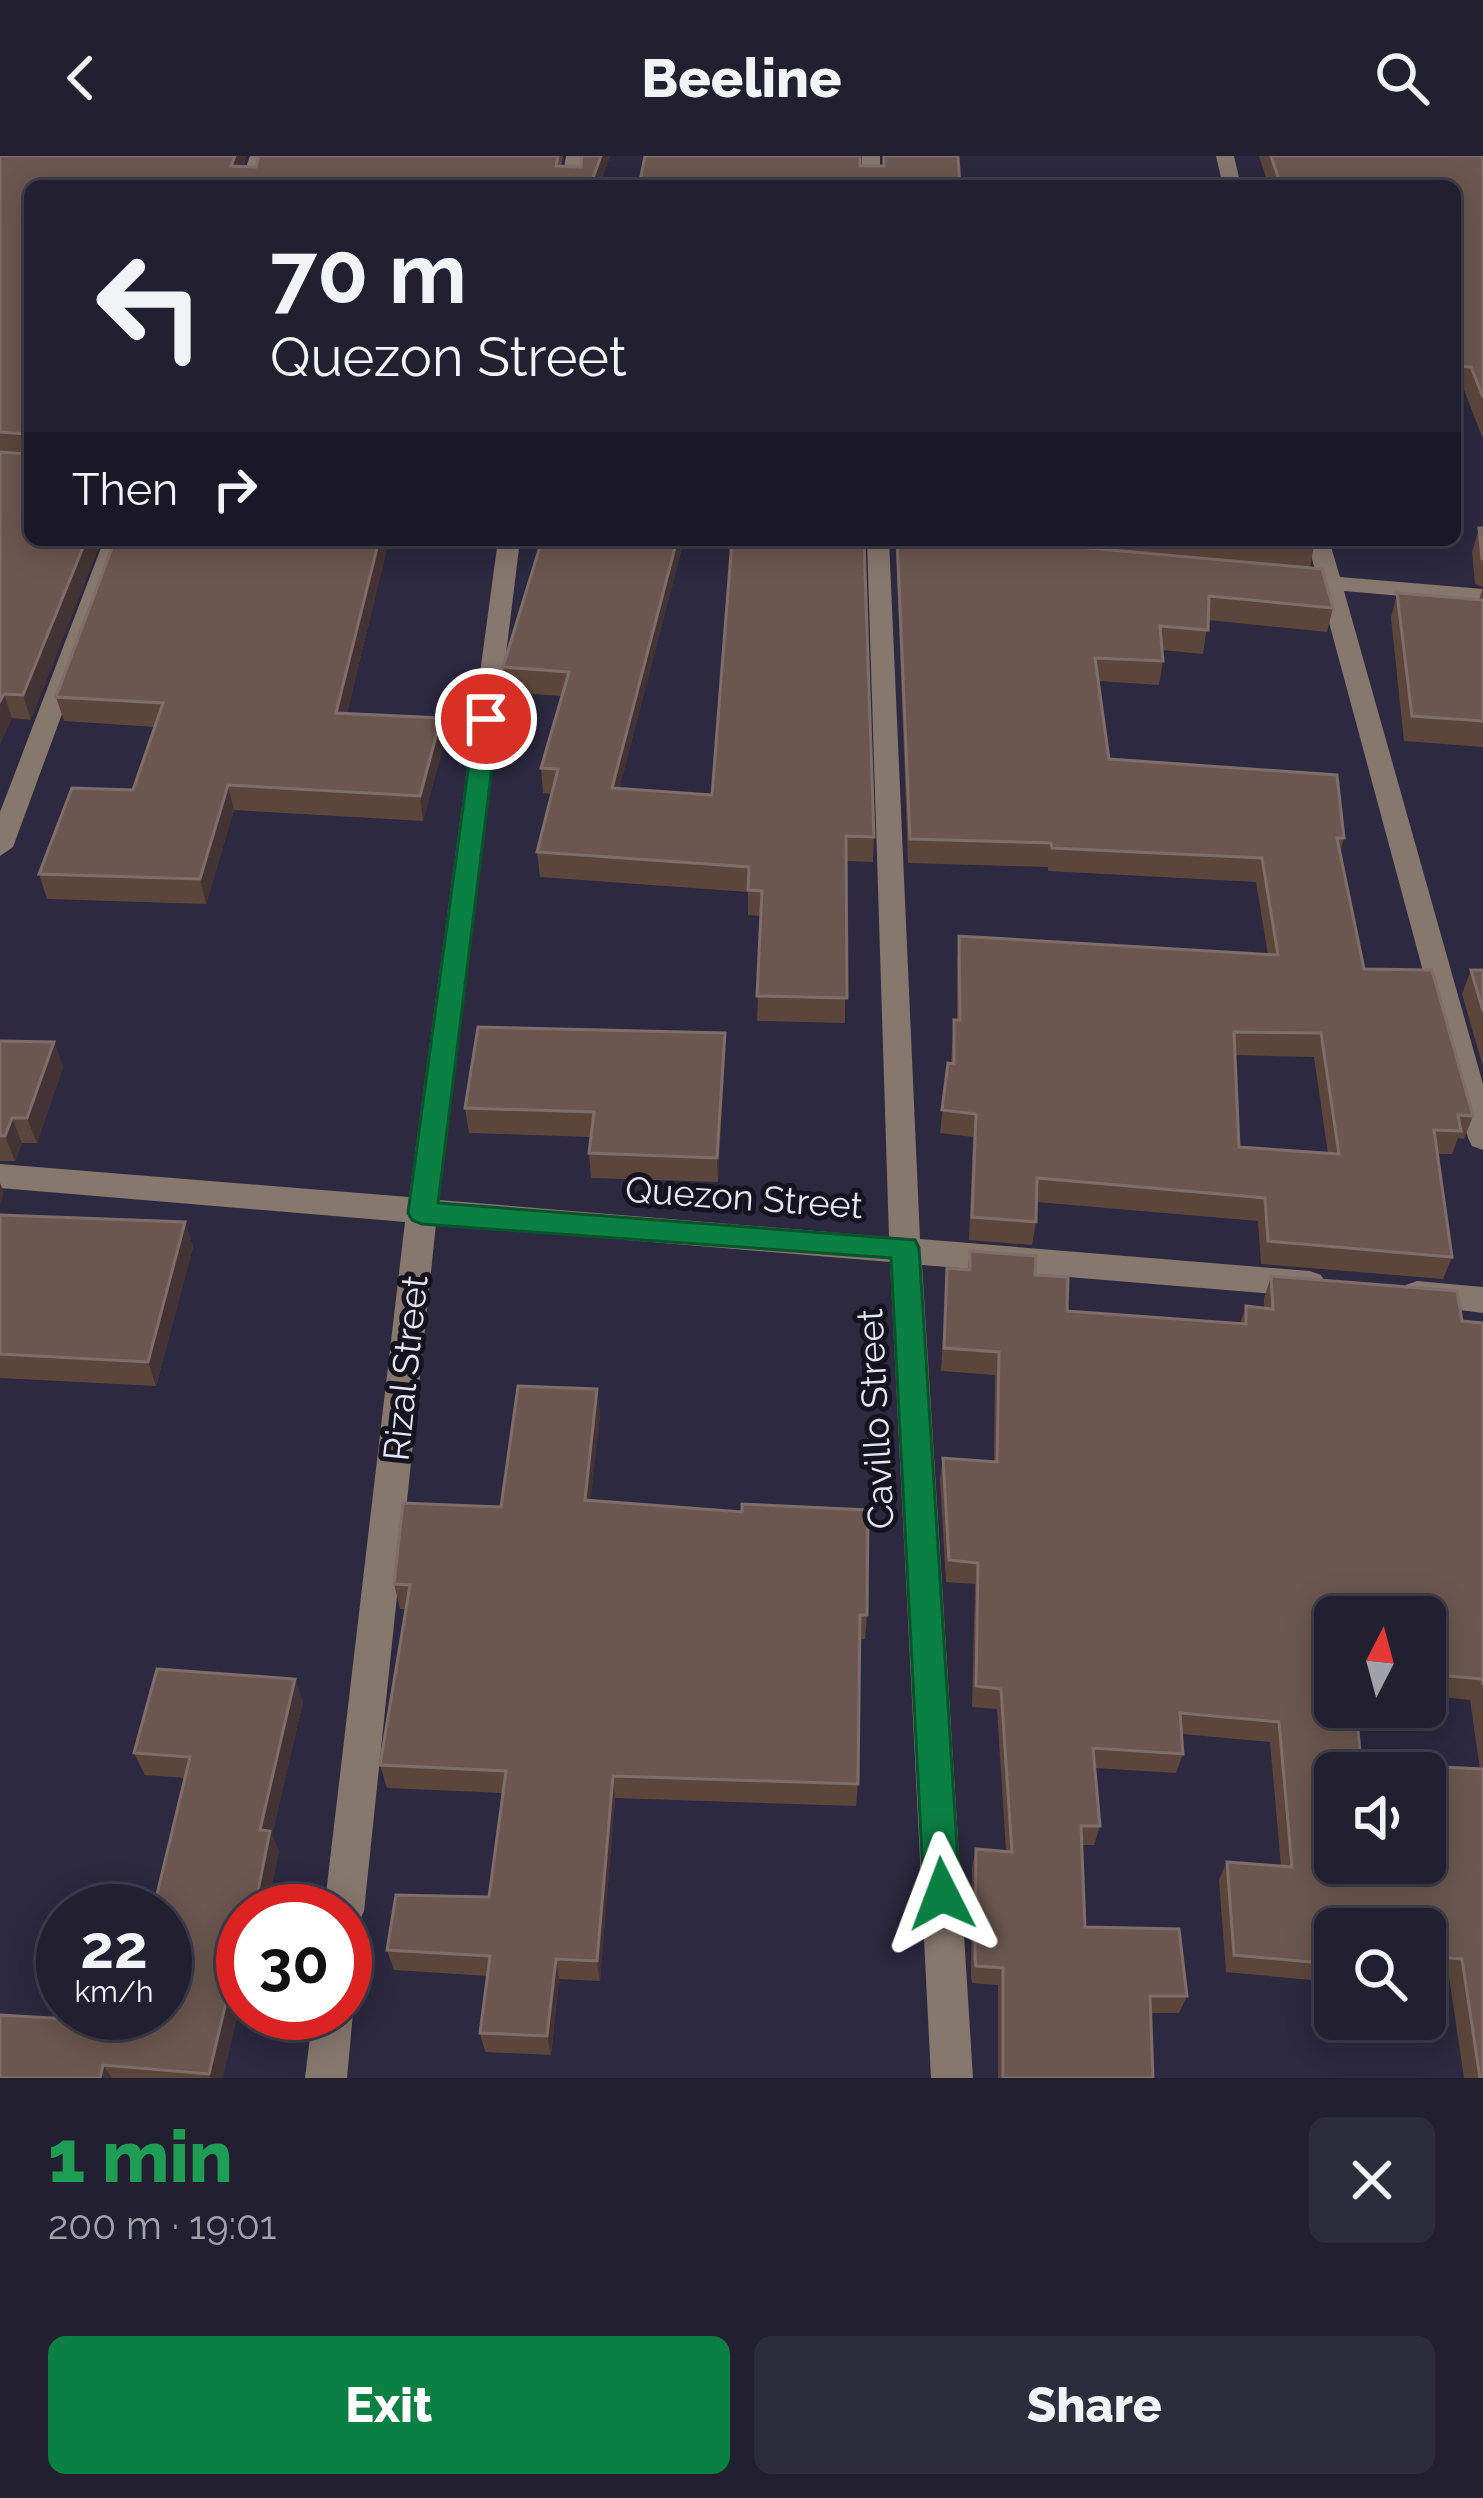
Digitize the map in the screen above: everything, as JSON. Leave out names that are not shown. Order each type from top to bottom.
[{"type":"street","points":[[0,847],[113,546]]},
{"type":"street","name":"Rizal Street","points":[[347,1884],[422,1213],[508,546]]},
{"type":"street","name":"Cavillo Street","points":[[885,546],[904,1248],[952,2078]]},
{"type":"street","points":[[1320,546],[1483,1138]]},
{"type":"street","points":[[1281,578],[1483,596]]},
{"type":"street","name":"Quezon Street","points":[[0,1175],[1344,1287]]},
{"type":"street","points":[[1390,1292],[1483,1300]]},
{"type":"street","points":[[326,2078],[330,2040]]},
{"type":"building","points":[[0,156],[235,156],[231,166],[256,167],[259,156],[558,156],[556,166],[581,167],[582,156],[601,156],[592,180],[24,180],[24,434],[0,432]]},
{"type":"building","points":[[645,156],[860,156],[860,166],[884,166],[884,156],[958,156],[960,180],[640,180]]},
{"type":"building","points":[[1271,156],[1483,156],[1483,397],[1471,367],[1461,366],[1461,180],[1279,180]]},
{"type":"building","points":[[0,452],[24,454],[24,546],[84,546],[23,695],[4,694],[0,701]]},
{"type":"building","points":[[113,546],[378,546],[336,713],[441,718],[420,796],[228,785],[200,879],[39,874],[72,788],[133,790],[163,703],[56,697]]},
{"type":"building","points":[[540,546],[675,546],[612,788],[712,795],[732,546],[864,546],[874,837],[846,836],[847,998],[757,996],[762,891],[748,890],[749,867],[537,852],[558,769],[541,768],[569,672],[503,667]]},
{"type":"building","points":[[897,546],[1066,546],[1322,569],[1333,608],[1209,596],[1208,630],[1160,626],[1163,661],[1095,658],[1109,759],[1337,775],[1344,838],[1337,838],[1364,969],[1432,970],[1473,1116],[1458,1115],[1461,1131],[1434,1130],[1452,1257],[1268,1241],[1265,1198],[1037,1178],[1036,1222],[972,1217],[976,1114],[942,1110],[948,1063],[954,1064],[954,1020],[960,1020],[959,936],[1278,955],[1262,858],[1052,848],[1051,843],[910,839]],"holes":[[[1234,1032],[1321,1033],[1339,1154],[1239,1147]]]},
{"type":"building","points":[[1397,593],[1483,600],[1483,721],[1412,716]]},
{"type":"building","points":[[1471,970],[1483,970],[1483,1011]]},
{"type":"building","points":[[478,1027],[725,1033],[717,1158],[589,1153],[594,1112],[465,1108]]},
{"type":"building","points":[[0,1041],[54,1042],[27,1118],[12,1118],[5,1136],[0,1136]]},
{"type":"building","points":[[0,1215],[185,1222],[148,1362],[0,1354]]},
{"type":"building","points":[[970,1251],[1036,1256],[1035,1275],[1068,1277],[1067,1311],[1246,1324],[1246,1306],[1273,1309],[1271,1276],[1457,1291],[1462,1321],[1483,1323],[1483,1685],[1482,1679],[1446,1676],[1446,1596],[1314,1596],[1314,1728],[1358,1728],[1360,1752],[1314,1752],[1314,1884],[1446,1884],[1446,1767],[1483,1769],[1483,2078],[1462,1959],[1446,1958],[1446,1908],[1314,1908],[1314,1962],[1234,1955],[1227,1862],[1292,1867],[1279,1722],[1180,1713],[1183,1754],[1093,1748],[1100,1826],[1081,1826],[1085,1927],[1179,1929],[1187,1996],[1150,1996],[1153,2078],[1003,2078],[1003,1968],[976,1966],[975,1958],[976,1849],[1012,1852],[1001,1689],[976,1686],[978,1563],[949,1560],[943,1458],[997,1462],[999,1352],[944,1348],[947,1268],[970,1270]]},
{"type":"building","points":[[518,1386],[597,1389],[585,1500],[742,1512],[742,1504],[868,1510],[867,1615],[860,1615],[858,1784],[613,1776],[597,1961],[556,1959],[547,2036],[480,2033],[490,1956],[387,1950],[396,1895],[489,1897],[506,1771],[380,1765],[410,1585],[394,1584],[403,1503],[501,1507]]},
{"type":"building","points":[[157,1669],[295,1679],[260,1830],[270,1831],[259,1884],[216,1884],[217,2040],[209,2074],[103,2065],[100,2078],[0,2078],[0,2015],[36,2017],[36,2040],[192,2040],[192,1884],[159,1884],[190,1757],[134,1753]]},
{"type":"route","points":[[486,719],[422,1213],[904,1248],[942,1894]]}]
